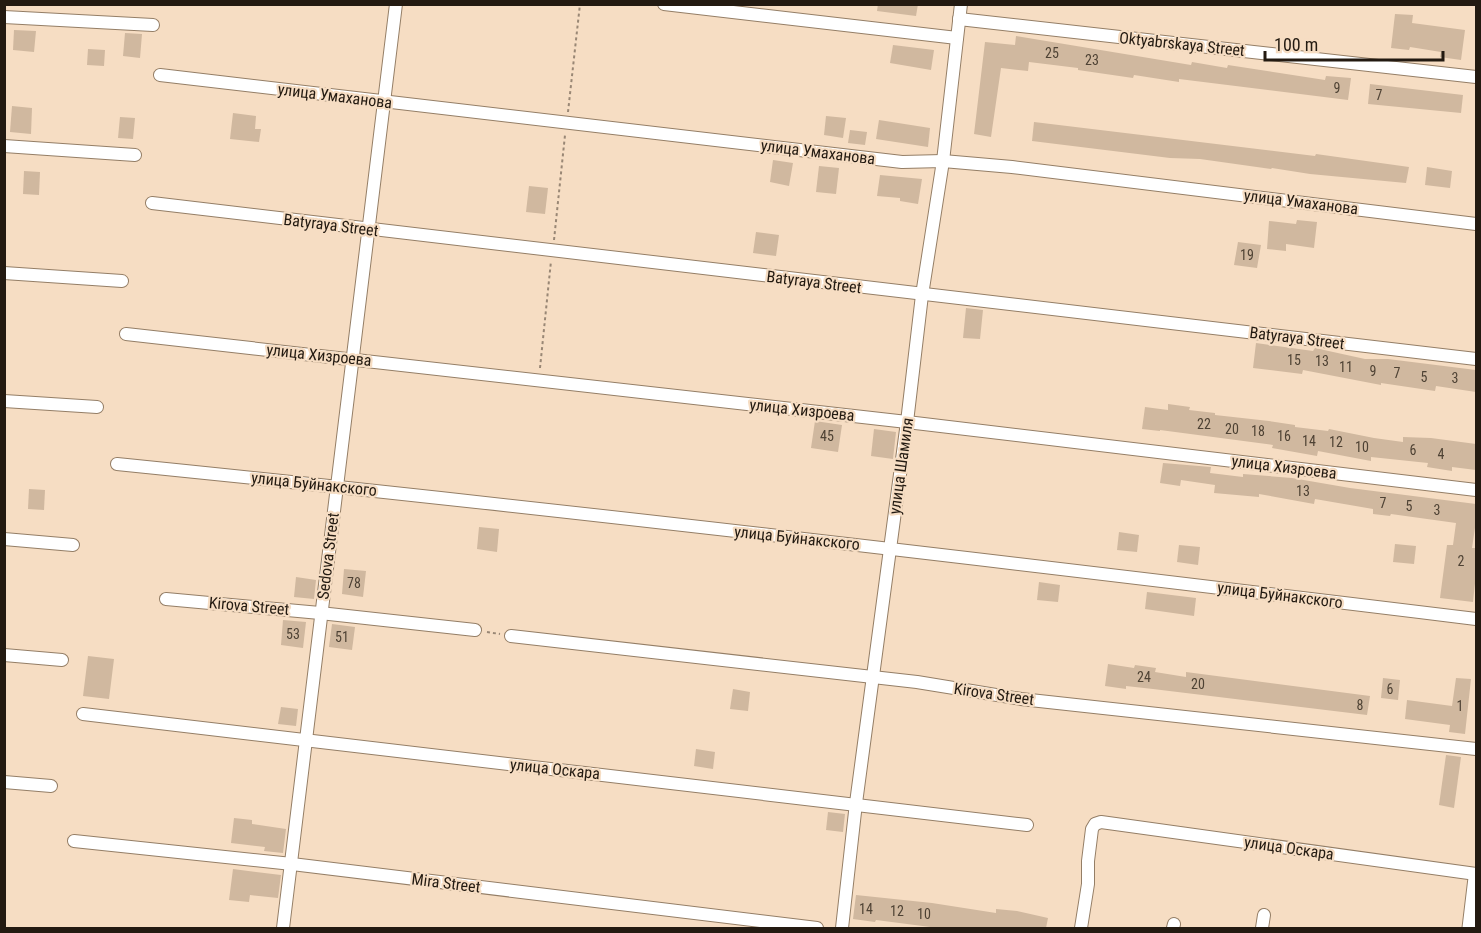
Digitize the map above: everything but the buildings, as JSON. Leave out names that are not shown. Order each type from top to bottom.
[{"type":"main road","points":[[1470,928],[1476,878]]},
{"type":"street","name":"Sedova Street","points":[[283,928],[396,4]]},
{"type":"street","points":[[664,4],[957,38]]},
{"type":"street","name":"улица Шамиля","points":[[842,928],[922,295],[943,161],[961,4]]},
{"type":"street","points":[[4,17],[153,25]]},
{"type":"street","name":"Oktyabrskaya Street","points":[[959,19],[1476,77]]},
{"type":"street","name":"улица Умаханова","points":[[160,75],[902,162],[943,161],[1012,167],[1476,224]]},
{"type":"street","points":[[4,146],[135,155]]},
{"type":"street","name":"Batyraya Street","points":[[152,203],[1476,359]]},
{"type":"street","points":[[4,273],[122,281]]},
{"type":"street","name":"улица Хизроева","points":[[126,334],[907,422],[1476,490]]},
{"type":"street","points":[[4,401],[97,407]]},
{"type":"street","name":"улица Буйнакского","points":[[117,464],[890,548],[1476,619]]},
{"type":"street","points":[[4,539],[73,545]]},
{"type":"street","name":"Kirova Street","points":[[166,599],[475,630]]},
{"type":"street","name":"Kirova Street","points":[[511,636],[873,677],[1021,699],[1476,749]]},
{"type":"street","points":[[4,654],[62,660]]},
{"type":"street","name":"улица Оскара","points":[[83,714],[856,803],[1027,825]]},
{"type":"street","points":[[4,782],[51,786]]},
{"type":"street","name":"улица Оскара","points":[[1082,928],[1092,829],[1095,824],[1101,822],[1476,874]]},
{"type":"street","name":"Mira Street","points":[[74,841],[292,864],[817,928]]},
{"type":"street","points":[[1262,928],[1264,915]]},
{"type":"path","points":[[539,380],[580,4]]},
{"type":"path","points":[[475,630],[511,636]]}]
